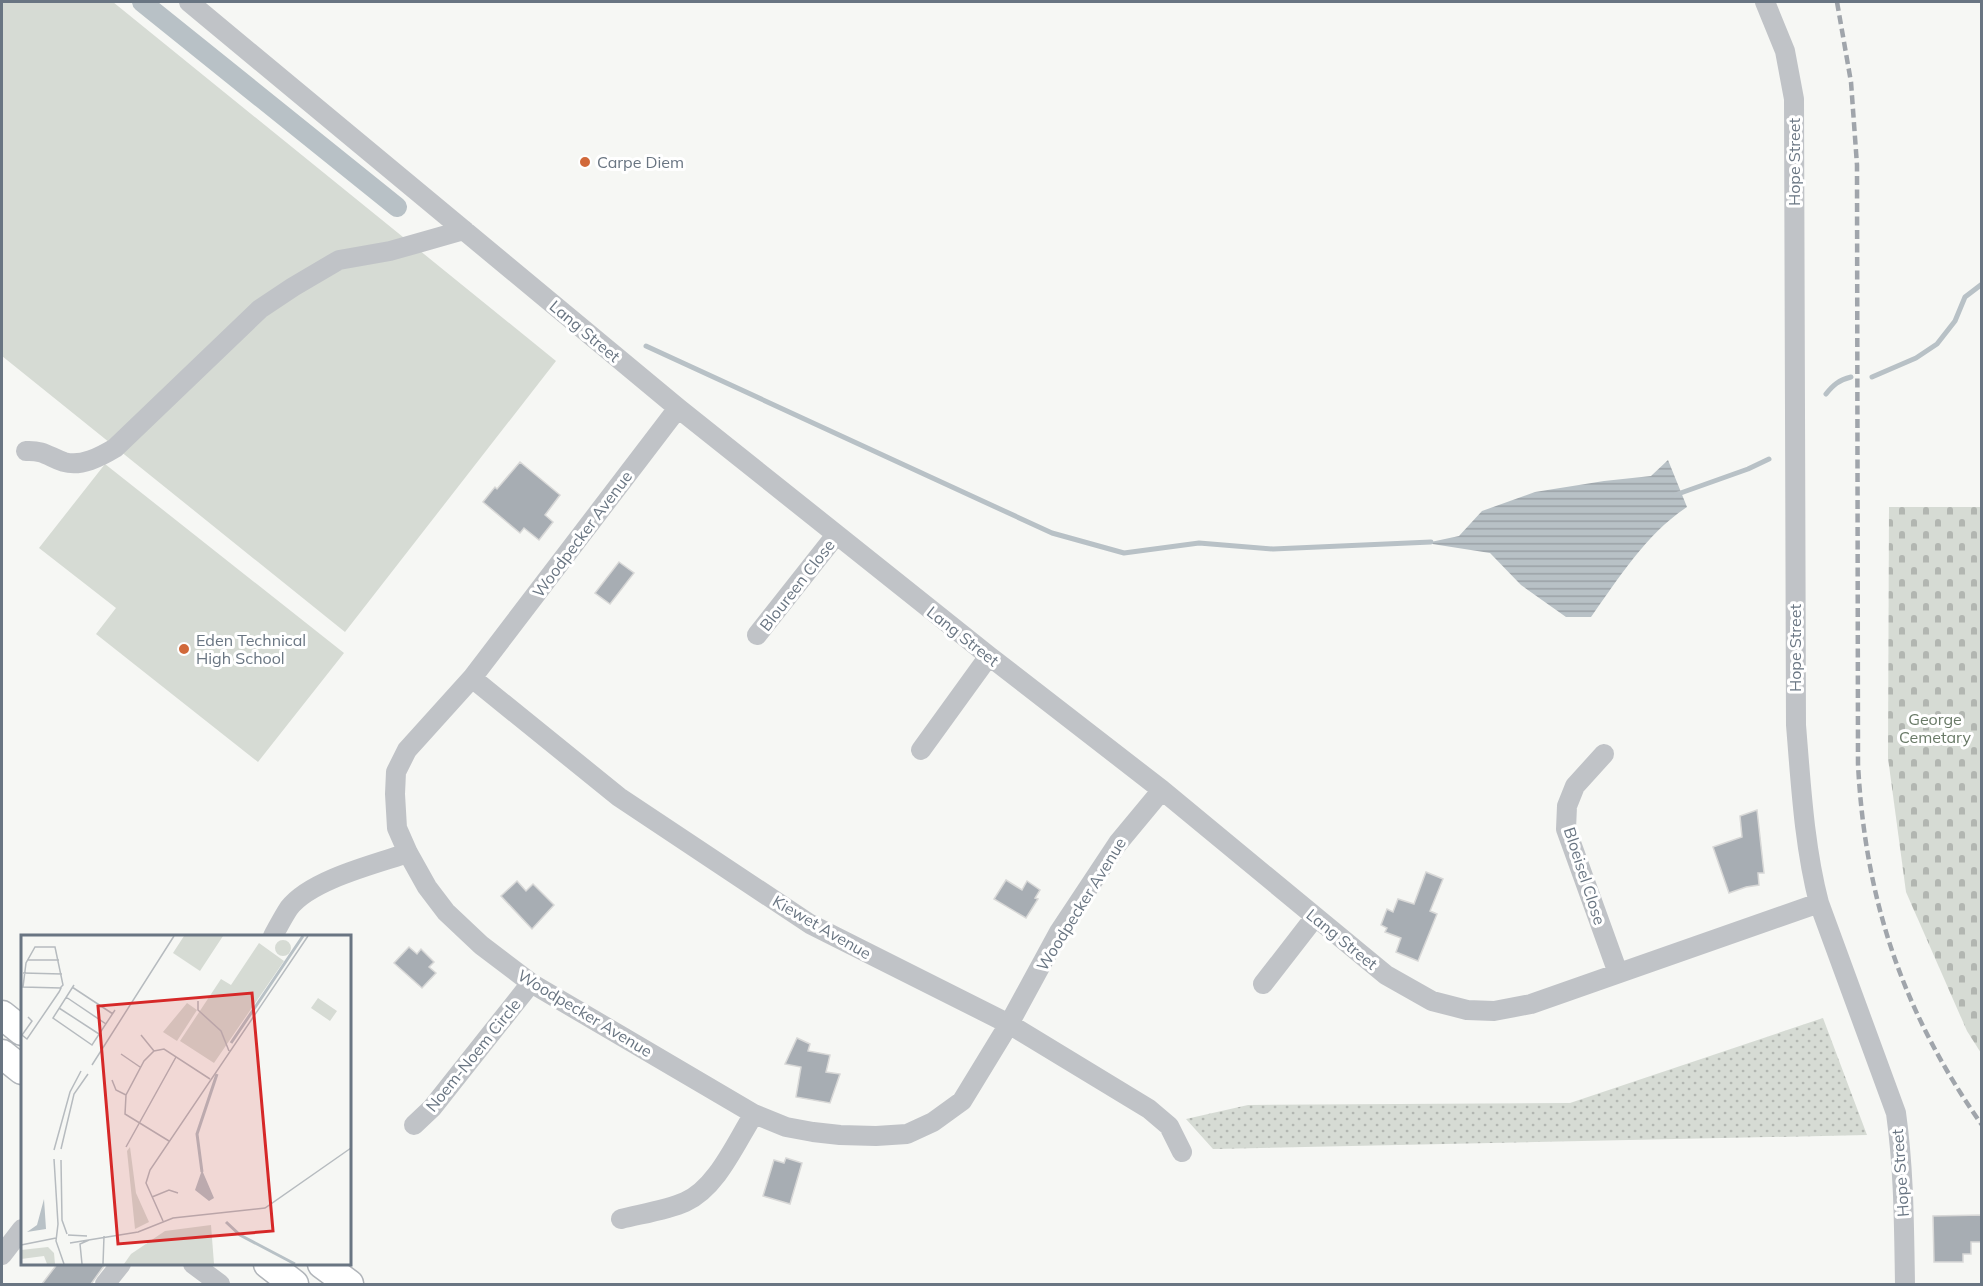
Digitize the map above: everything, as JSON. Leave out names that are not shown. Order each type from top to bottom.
[{"type":"main road","points":[[2,1015],[21,1030]]},
{"type":"main road","points":[[2,1054],[21,1069]]},
{"type":"main road","points":[[270,1265],[294,1284]]},
{"type":"main road","points":[[325,1265],[350,1284]]},
{"type":"street","name":"Lang Street","points":[[189,2],[678,408],[836,535],[1162,790],[1386,975],[1432,1001],[1467,1010],[1494,1011],[1531,1004],[1819,903]]},
{"type":"street","name":"Hope Street","points":[[1764,2],[1785,51],[1794,99],[1796,725],[1809,860],[1819,903],[1896,1113],[1903,1181],[1905,1284]]},
{"type":"street","points":[[27,451],[37,450],[63,462],[75,463],[102,456],[115,448],[260,309],[293,287],[339,260],[390,251],[464,230]]},
{"type":"street","name":"Woodpecker Avenue","points":[[678,408],[472,678],[407,750],[396,772],[394,794],[397,828],[408,853],[427,887],[446,912],[481,945],[531,983],[754,1114],[786,1127],[813,1132],[840,1135],[908,1134],[933,1122],[962,1101],[1009,1024],[1065,922],[1118,843],[1162,790]]},
{"type":"street","name":"Bloureen Close","points":[[757,635],[836,535]]},
{"type":"street","points":[[921,750],[989,656]]},
{"type":"street","name":"Kiewet Avenue","points":[[472,678],[619,797],[810,924],[1009,1024],[1149,1109],[1169,1126],[1182,1152]]},
{"type":"street","name":"Bloeisel Close","points":[[1604,754],[1575,786],[1567,806],[1566,829],[1618,973]]},
{"type":"street","points":[[274,935],[290,907],[324,883],[408,853]]},
{"type":"street","points":[[1263,984],[1315,917]]},
{"type":"street","name":"Noem-Noem Circle","points":[[414,1125],[432,1108],[531,983]]},
{"type":"street","points":[[621,1219],[685,1202],[701,1192],[714,1179],[754,1114]]},
{"type":"street","points":[[2,1255],[21,1230]]},
{"type":"street","points":[[105,1284],[119,1265]]},
{"type":"street","points":[[196,1265],[220,1284]]},
{"type":"green space","points":[[2,2],[113,2],[556,361],[345,632],[2,356]]},
{"type":"green space","points":[[105,464],[344,653],[258,762],[96,634],[116,608],[39,548]]},
{"type":"green space","name":"George Cemetary","points":[[1889,507],[1981,507],[1981,1053],[1967,1031],[1906,892],[1888,758]]},
{"type":"green space","points":[[1823,1018],[1867,1135],[1213,1149],[1186,1119],[1248,1105],[1570,1103]]},
{"type":"shaded area","points":[[1668,460],[1687,507],[1646,543],[1591,617],[1566,617],[1521,585],[1490,553],[1426,543],[1459,536],[1482,511],[1535,492],[1651,476]]},
{"type":"building","points":[[520,462],[560,495],[545,515],[553,522],[539,540],[524,528],[520,533],[483,502]]},
{"type":"building","points":[[619,562],[634,573],[610,604],[595,593]]},
{"type":"building","points":[[1757,810],[1764,873],[1758,873],[1759,885],[1729,893],[1713,847],[1742,837],[1740,816]]},
{"type":"building","points":[[1426,872],[1443,879],[1430,911],[1437,914],[1418,961],[1396,952],[1401,938],[1385,932],[1387,928],[1381,925],[1387,909],[1393,912],[1398,899],[1414,904]]},
{"type":"building","points":[[1006,880],[1022,890],[1027,881],[1040,890],[1035,898],[1038,899],[1026,918],[994,899]]},
{"type":"building","points":[[517,881],[526,891],[533,884],[554,905],[532,929],[501,896]]},
{"type":"building","points":[[409,947],[417,954],[421,949],[434,962],[429,967],[436,973],[422,988],[394,963]]},
{"type":"building","points":[[797,1038],[810,1044],[808,1051],[830,1055],[826,1072],[840,1074],[830,1103],[796,1097],[801,1067],[785,1064]]},
{"type":"building","points":[[786,1158],[802,1163],[790,1204],[763,1196],[774,1160],[784,1163]]},
{"type":"building","points":[[1982,1215],[1982,1242],[1971,1242],[1971,1254],[1963,1254],[1963,1262],[1934,1262],[1933,1216]]},
{"type":"building","points":[[56,1265],[105,1265],[91,1284],[42,1284]]},
{"type":"waterway","points":[[142,2],[397,207]]},
{"type":"waterway","points":[[1872,377],[1916,358],[1937,344],[1955,321],[1965,297],[1982,284]]},
{"type":"waterway","points":[[646,346],[1052,533],[1124,553],[1199,543],[1273,549],[1431,542]]},
{"type":"waterway","points":[[1826,394],[1837,383],[1851,377]]},
{"type":"waterway","points":[[1675,495],[1748,469],[1769,459]]},
{"type":"railway","points":[[1837,2],[1851,82],[1857,165],[1858,764],[1862,814],[1879,908],[1893,954],[1930,1040],[1954,1083],[1982,1125]]},
{"type":"place","name":"Carpe Diem","points":[[585,162]]},
{"type":"place","name":"Eden Technical High School","points":[[184,649]]}]
